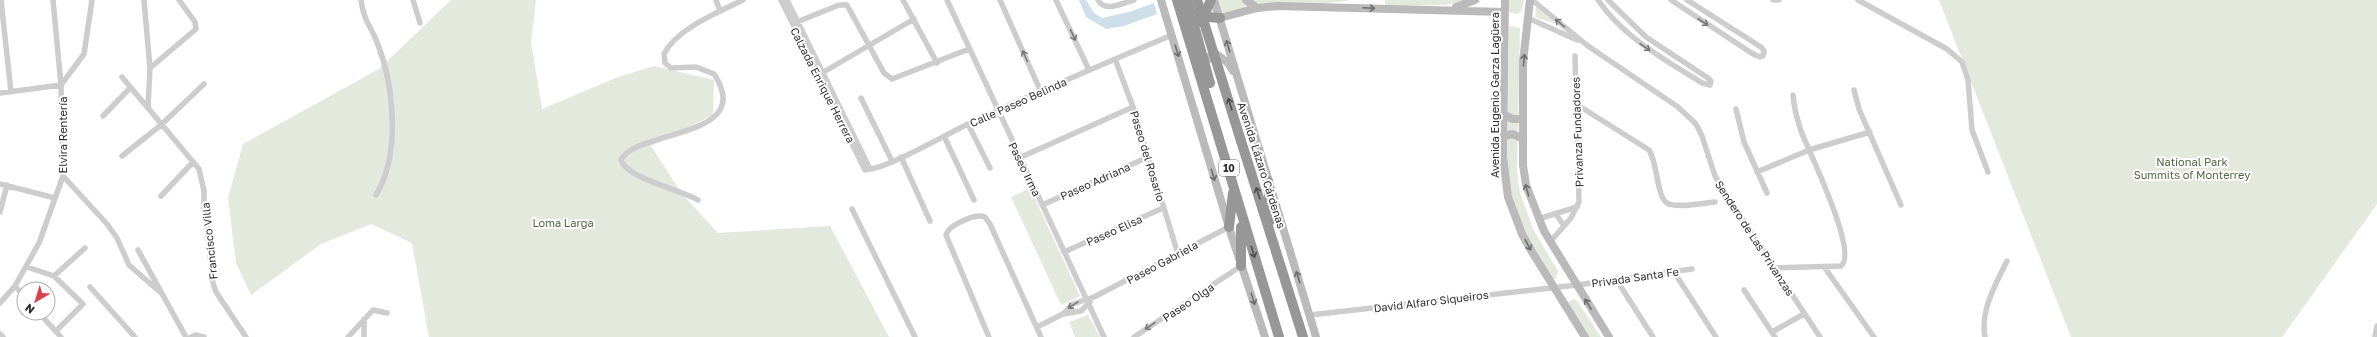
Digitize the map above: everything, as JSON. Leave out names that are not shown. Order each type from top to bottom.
[{"type":"highway","name":"10","points":[[1177,0],[1221,141],[1241,213],[1279,337]]},
{"type":"highway","points":[[1220,18],[1208,4],[1191,2],[1197,33],[1220,122],[1221,141]]},
{"type":"highway","name":"Avenida Lázaro Cárdenas","points":[[1191,2],[1241,141],[1302,337]]},
{"type":"highway","points":[[1197,33],[1208,4]]},
{"type":"highway","points":[[1268,181],[1273,240]]},
{"type":"highway","points":[[1229,227],[1234,185]]},
{"type":"highway","points":[[1241,213],[1241,266]]},
{"type":"street","points":[[1,0],[11,92]]},
{"type":"street","name":"Elvira Rentería","points":[[0,303],[15,286],[27,267],[43,233],[63,176],[61,85],[53,0]]},
{"type":"street","points":[[0,93],[61,85],[84,54],[92,0]]},
{"type":"street","points":[[144,0],[150,68],[148,107]]},
{"type":"street","points":[[150,68],[196,29],[196,22],[179,0]]},
{"type":"street","points":[[361,0],[363,16],[377,41],[393,101],[394,111],[388,168],[384,183],[376,195]]},
{"type":"street","points":[[413,0],[420,23]]},
{"type":"street","points":[[716,0],[720,11]]},
{"type":"street","points":[[698,200],[688,194],[639,176],[625,167],[621,160],[625,154],[638,148],[689,130],[708,120],[721,107],[724,91],[714,74],[706,69],[696,67],[677,69],[668,66],[664,54],[666,49],[692,28],[720,11],[743,0]]},
{"type":"street","name":"Calzada Enrique Herrera","points":[[780,0],[868,170]]},
{"type":"street","name":"Calzada Enrique Herrera","points":[[787,0],[868,170]]},
{"type":"street","points":[[903,0],[937,63]]},
{"type":"street","name":"Paseo Irma","points":[[947,0],[997,111],[1104,337]]},
{"type":"street","points":[[1000,0],[1041,92]]},
{"type":"street","points":[[1056,0],[1089,70]]},
{"type":"street","points":[[1098,0],[1102,6],[1106,8],[1134,0]]},
{"type":"street","points":[[1161,0],[1241,266],[1265,337]]},
{"type":"street","points":[[1246,0],[1257,8]]},
{"type":"street","points":[[1343,6],[1354,4],[1357,0]]},
{"type":"street","points":[[1443,9],[1469,4],[1475,0]]},
{"type":"street","name":"Avenida Eugenio Garza Lagüera","points":[[1505,0],[1504,168],[1508,197],[1522,234],[1553,288],[1585,337]]},
{"type":"street","points":[[1531,0],[1523,62],[1524,176],[1538,219],[1550,242],[1609,337]]},
{"type":"street","name":"Sendero de Las Privanzas","points":[[1531,0],[1542,7],[1588,46],[1678,107],[1696,124],[1702,136],[1715,176],[1773,268],[1820,337]]},
{"type":"street","points":[[1540,0],[1542,7]]},
{"type":"street","points":[[1598,0],[1610,17],[1630,36],[1707,86],[1711,84],[1708,78],[1655,44],[1636,29],[1608,0]]},
{"type":"street","points":[[1671,0],[1753,54],[1760,57],[1763,56],[1763,49],[1728,28],[1687,0]]},
{"type":"street","points":[[1773,0],[1779,0]]},
{"type":"street","points":[[1858,0],[1947,49],[1962,62],[1968,80],[1972,130],[1988,172]]},
{"type":"street","name":"Avenida Lázaro Cárdenas","points":[[1208,4],[1220,18],[1316,337]]},
{"type":"street","points":[[797,22],[839,5],[847,5],[884,73],[892,79],[937,63],[969,49]]},
{"type":"street","points":[[1220,18],[1257,8],[1278,6],[1343,6],[1504,12]]},
{"type":"street","name":"Sendero de Las Privanzas","points":[[1528,18],[1588,46]]},
{"type":"street","points":[[822,73],[914,19]]},
{"type":"street","points":[[1723,35],[1728,28]]},
{"type":"street","points":[[1630,36],[1636,29]]},
{"type":"street","name":"Calle Paseo Belinda","points":[[868,170],[892,161],[968,124],[1089,70],[1172,36]]},
{"type":"street","points":[[1205,64],[1212,56],[1221,57],[1228,63],[1239,82]]},
{"type":"street","name":"Privanza Fundadores","points":[[1550,242],[1564,226],[1577,207],[1579,193],[1575,56]]},
{"type":"street","name":"Paseo del Rosario","points":[[1115,59],[1133,107],[1178,254]]},
{"type":"street","name":"Francisco Villa","points":[[122,78],[199,169],[203,183],[204,217],[207,227],[213,283],[221,301],[246,337]]},
{"type":"street","points":[[122,156],[161,125],[204,84]]},
{"type":"street","points":[[103,116],[130,88]]},
{"type":"street","points":[[1854,90],[1859,109],[1901,205]]},
{"type":"street","points":[[1773,268],[1824,268],[1841,266],[1844,264],[1845,253],[1838,220],[1798,121],[1792,95]]},
{"type":"street","points":[[861,98],[892,161]]},
{"type":"street","points":[[1576,104],[1649,150],[1654,158],[1661,195],[1665,202],[1673,204],[1715,202]]},
{"type":"street","points":[[1019,158],[1133,107]]},
{"type":"street","points":[[1736,109],[1744,142],[1767,193]]},
{"type":"street","points":[[1504,115],[1513,119],[1523,119]]},
{"type":"street","points":[[968,124],[990,168]]},
{"type":"street","points":[[1757,172],[1809,150],[1870,132]]},
{"type":"street","points":[[1504,136],[1513,134],[1523,140]]},
{"type":"street","points":[[944,136],[974,200]]},
{"type":"street","points":[[900,157],[930,222]]},
{"type":"street","name":"Paseo Adriana","points":[[1042,205],[1148,157]]},
{"type":"street","points":[[161,196],[192,162]]},
{"type":"street","points":[[63,176],[107,224],[117,238],[129,265],[161,293]]},
{"type":"street","points":[[0,184],[55,198]]},
{"type":"street","points":[[0,212],[7,186]]},
{"type":"street","points":[[1538,219],[1577,207]]},
{"type":"street","name":"Paseo Elisa","points":[[1064,252],[1163,208]]},
{"type":"street","points":[[852,209],[916,337]]},
{"type":"street","points":[[1556,214],[1564,226]]},
{"type":"street","points":[[989,337],[946,237],[947,230],[976,216],[985,217],[990,224],[1041,337]]},
{"type":"street","name":"Paseo Gabriela","points":[[1063,314],[1077,313],[1094,297],[1229,227]]},
{"type":"street","points":[[54,276],[85,248]]},
{"type":"street","points":[[138,250],[186,337]]},
{"type":"street","points":[[1985,337],[1986,309],[2008,261]]},
{"type":"street","name":"Paseo Olga","points":[[1134,337],[1241,266]]},
{"type":"street","points":[[27,267],[54,276],[83,304],[56,331]]},
{"type":"street","points":[[1824,268],[1874,337]]},
{"type":"street","name":"Privada Santa Fe","points":[[1553,288],[1692,269]]},
{"type":"street","points":[[1674,272],[1716,337]]},
{"type":"street","points":[[1616,280],[1653,337]]},
{"type":"street","points":[[90,287],[135,337]]},
{"type":"street","name":"David Alfaro Siqueiros","points":[[1310,314],[1553,288]]},
{"type":"street","points":[[1744,290],[1774,335],[1804,314]]},
{"type":"street","name":"Paseo Gabriela","points":[[1037,327],[1063,314],[1073,304],[1087,302]]},
{"type":"street","points":[[348,337],[373,310],[387,313]]},
{"type":"street","points":[[364,319],[364,337]]},
{"type":"street","points":[[47,321],[61,337]]},
{"type":"street","points":[[2375,337],[2377,326]]},
{"type":"street","points":[[0,334],[3,337]]},
{"type":"street","points":[[191,337],[196,335],[204,337]]},
{"type":"green space","name":"Loma Larga","points":[[451,0],[536,0],[531,42],[542,109],[618,77],[654,66],[714,80],[713,115],[651,146],[682,194],[718,233],[830,226],[889,337],[429,337],[412,243],[371,224],[321,244],[251,295],[236,263],[228,198],[243,144],[379,69]]},
{"type":"green space","points":[[1215,0],[1352,0],[1223,16]]},
{"type":"green space","points":[[1385,0],[1470,1],[1444,5],[1389,6],[1385,4]]},
{"type":"green space","points":[[1507,0],[1524,0],[1521,12],[1517,14],[1509,12]]},
{"type":"green space","name":"National Park Summits of Monterrey","points":[[1939,0],[2377,0],[2377,204],[2282,337],[2071,337]]},
{"type":"green space","points":[[1536,7],[1553,21],[1553,23],[1535,17]]},
{"type":"green space","points":[[1509,26],[1520,28],[1517,170],[1520,193],[1533,229],[1558,271],[1556,279],[1552,279],[1524,233],[1511,195],[1507,171]]},
{"type":"green space","points":[[1030,188],[1080,296],[1061,305],[1011,197]]},
{"type":"green space","points":[[1574,299],[1577,301],[1601,337],[1589,337],[1568,306],[1568,302]]},
{"type":"green space","points":[[1088,315],[1100,337],[1075,337],[1069,322]]},
{"type":"water","points":[[1079,0],[1086,0],[1094,13],[1102,18],[1129,12],[1154,3],[1157,14],[1124,26],[1106,29],[1086,17]]}]
